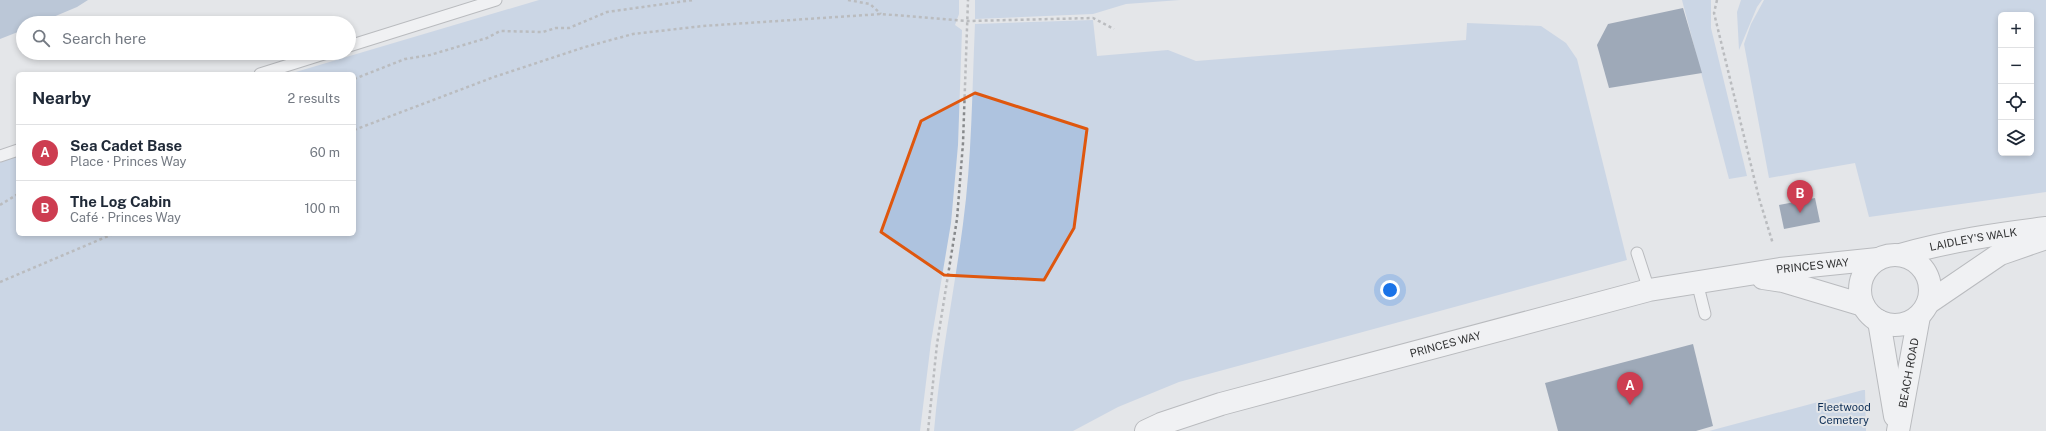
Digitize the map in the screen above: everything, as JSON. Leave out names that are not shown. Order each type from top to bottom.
[{"type":"street","name":"LAIDLEY'S WALK","points":[[1900,255],[1932,246],[1984,236],[2046,228]]},
{"type":"street","name":"LAIDLEY'S WALK","points":[[1924,309],[2000,254],[2046,238]]},
{"type":"street","points":[[1888,255],[1900,255],[1914,260],[1926,274],[1930,285],[1924,309],[1908,322],[1890,324],[1878,321],[1863,305],[1860,284],[1868,267],[1878,259],[1888,255]]},
{"type":"street","name":"PRINCES WAY","points":[[1146,431],[1161,424],[1220,404],[1649,290],[1780,269],[1878,259]]},
{"type":"street","name":"PRINCES WAY","points":[[1748,275],[1784,281],[1863,305]]},
{"type":"street","name":"BEACH ROAD","points":[[1898,431],[1924,309]]},
{"type":"street","name":"BEACH ROAD","points":[[1878,321],[1898,431]]},
{"type":"lane","points":[[356,44],[496,0]]},
{"type":"lane","points":[[266,72],[305,60]]},
{"type":"lane","points":[[0,156],[16,151]]},
{"type":"lane","points":[[1637,253],[1649,290]]},
{"type":"lane","points":[[1697,282],[1705,314]]},
{"type":"path","points":[[356,78],[406,59],[430,55],[487,38],[500,31],[543,32],[556,28],[569,28],[606,12],[694,0]]},
{"type":"path","points":[[848,0],[870,4],[881,14]]},
{"type":"path","points":[[928,431],[936,344],[957,219],[963,143],[968,0]]},
{"type":"path","points":[[1717,0],[1714,13],[1759,198],[1780,269]]},
{"type":"path","points":[[356,129],[562,54],[633,34],[703,26],[881,14],[968,21],[1092,18],[1114,29]]},
{"type":"path","points":[[0,205],[16,195]]},
{"type":"path","points":[[0,282],[108,236]]},
{"type":"highlighted area","points":[[975,93],[1087,129],[1074,228],[1044,280],[944,275],[881,232],[921,121]]},
{"type":"green space","points":[[539,0],[959,0],[959,14],[955,25],[962,30],[958,145],[951,223],[931,342],[920,431],[0,431],[0,160],[16,155],[16,236],[356,236],[356,72],[296,72],[336,60],[356,60],[356,54]]},
{"type":"green space","points":[[975,0],[1180,0],[1126,4],[1093,14],[975,19]]},
{"type":"green space","points":[[1682,0],[1711,0],[1711,28],[1747,176],[1729,179]]},
{"type":"green space","points":[[1741,0],[1762,0],[1757,7],[1739,50],[1737,12]]},
{"type":"green space","points":[[1764,0],[2046,0],[2046,192],[1869,217],[1855,163],[1769,178],[1744,44],[1751,24]]},
{"type":"green space","points":[[1093,20],[1097,56],[1168,50],[1196,61],[1466,40],[1467,23],[1541,26],[1566,43],[1577,59],[1627,260],[1179,382],[1118,407],[1073,431],[934,431],[966,199],[975,24]]},
{"type":"green space","name":"Fleetwood Cemetery","points":[[1865,390],[1866,431],[1709,431]]},
{"type":"shaded area","points":[[0,0],[88,0],[77,7],[56,16],[16,16],[16,33],[0,39]]},
{"type":"building","points":[[1683,8],[1702,73],[1609,88],[1597,45],[1608,24]]},
{"type":"building","points":[[1815,198],[1820,222],[1784,229],[1779,205]]},
{"type":"building","points":[[1693,344],[1713,426],[1696,431],[1558,431],[1545,383]]},
{"type":"place","name":"The Log Cabin","points":[[1800,213]]},
{"type":"place","name":"Sea Cadet Base","points":[[1630,405]]}]
